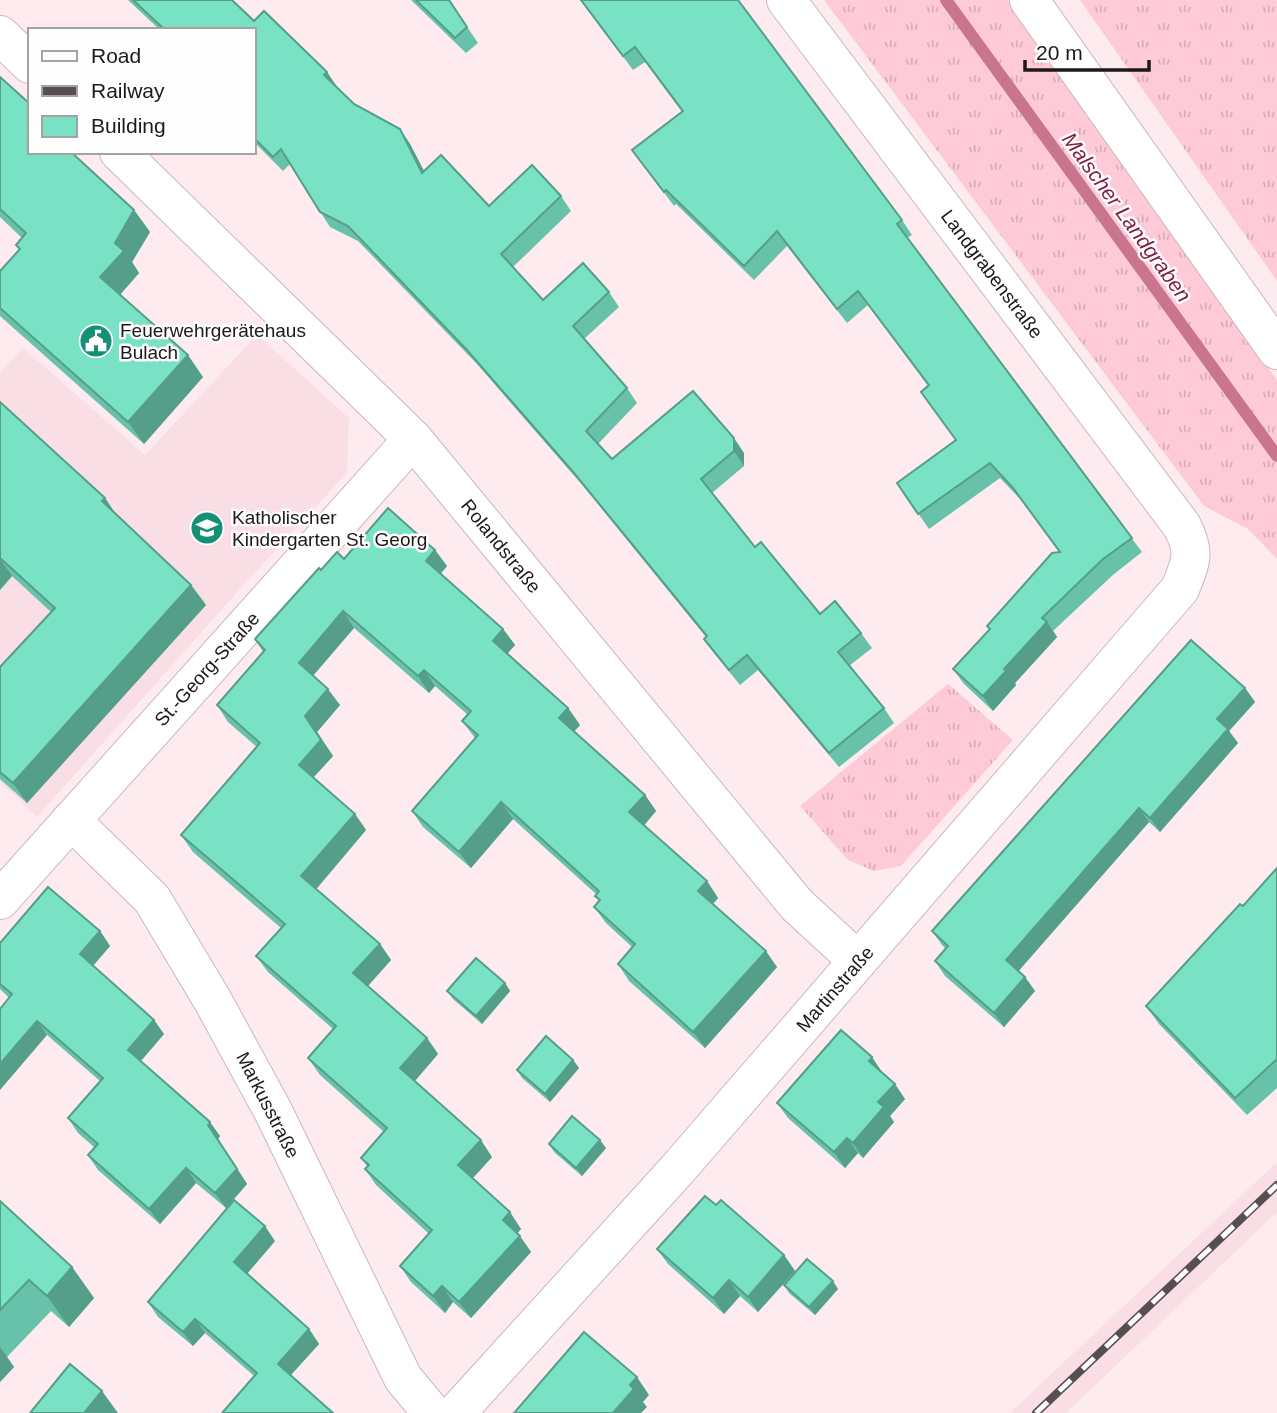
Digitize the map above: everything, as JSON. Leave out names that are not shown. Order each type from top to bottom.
[{"type":"street","name":"Landgrabenstraße","points":[[786,0],[1182,526],[1192,551]]},
{"type":"street","points":[[1028,0],[1277,350]]},
{"type":"street","points":[[0,35],[28,62]]},
{"type":"street","name":"Rolandstraße","points":[[122,154],[413,439],[797,905],[858,961]]},
{"type":"street","name":"St.-Georg-Straße","points":[[0,900],[413,439]]},
{"type":"street","name":"Martinstraße","points":[[456,1413],[677,1171],[1181,589],[1192,551]]},
{"type":"street","name":"Markusstraße","points":[[71,820],[152,899],[213,1001],[273,1111],[403,1378],[432,1413]]},
{"type":"shaded area","name":"Katholischer Kindergarten St. Georg","points":[[257,335],[349,418],[347,473],[37,817],[0,782],[0,372],[23,348],[145,455]]},
{"type":"shaded area","points":[[1277,1162],[1277,1212],[1066,1413],[1010,1413]]},
{"type":"green space","points":[[824,0],[1008,0],[1277,380],[1277,559],[1248,529],[1204,506]]},
{"type":"green space","points":[[1080,0],[1277,0],[1277,281]]},
{"type":"green space","points":[[948,684],[1013,740],[901,866],[874,871],[848,860],[800,806]]},
{"type":"building","points":[[133,0],[232,0],[254,21],[264,11],[327,72],[324,75],[354,104],[400,129],[422,173],[441,155],[489,206],[532,165],[561,196],[501,254],[543,300],[583,263],[609,292],[573,326],[627,388],[586,431],[612,459],[693,391],[734,438],[734,451],[701,479],[755,547],[761,542],[820,614],[835,601],[861,633],[838,652],[884,708],[829,753],[747,655],[729,670],[704,639],[707,636],[574,473],[467,350],[348,226],[320,212],[281,149],[273,157],[256,140],[256,28],[163,28]]},
{"type":"building","points":[[416,0],[449,0],[467,27],[455,38]]},
{"type":"building","points":[[581,0],[738,0],[902,220],[897,224],[1132,538],[1103,559],[1042,618],[1047,622],[983,696],[953,669],[990,629],[987,626],[1052,553],[1060,552],[1013,488],[990,463],[918,514],[897,483],[956,440],[921,392],[929,385],[858,291],[837,309],[777,231],[744,266],[666,190],[664,192],[632,150],[683,111],[635,47],[623,56]]},
{"type":"building","name":"Feuerwehrgerätehaus Bulach","points":[[0,77],[28,102],[28,154],[73,154],[134,210],[115,243],[124,251],[100,277],[188,355],[128,422],[0,308],[0,271],[20,249],[16,245],[26,233],[0,209]]},
{"type":"building","points":[[0,402],[105,498],[102,501],[191,585],[13,783],[0,772],[0,667],[55,608],[0,558]]},
{"type":"building","points":[[388,508],[435,550],[426,561],[503,629],[493,641],[568,708],[559,718],[645,795],[629,812],[707,881],[698,891],[766,951],[693,1032],[618,964],[635,944],[594,907],[600,900],[595,896],[599,891],[501,802],[459,852],[412,811],[478,735],[462,721],[471,711],[424,670],[418,676],[343,611],[299,663],[328,689],[305,716],[321,740],[299,765],[355,814],[301,876],[380,944],[353,973],[427,1038],[400,1068],[481,1140],[458,1165],[510,1212],[503,1220],[520,1236],[459,1302],[442,1286],[433,1296],[400,1266],[432,1230],[365,1169],[369,1165],[361,1158],[387,1128],[308,1058],[336,1026],[256,956],[285,924],[181,835],[260,743],[217,705],[265,650],[255,639],[319,568],[321,570],[337,552],[344,559]]},
{"type":"building","points":[[1191,640],[1245,688],[1217,719],[1228,729],[1150,818],[1139,808],[1006,960],[1025,977],[994,1013],[935,961],[948,946],[932,931]]},
{"type":"building","points":[[1277,868],[1277,1059],[1235,1098],[1146,1006]]},
{"type":"building","points":[[48,887],[100,931],[80,954],[154,1020],[128,1050],[210,1122],[208,1125],[237,1169],[215,1193],[186,1168],[149,1209],[88,1155],[98,1144],[68,1118],[103,1078],[37,1021],[0,1064],[0,1009],[12,994],[0,984],[0,943]]},
{"type":"building","points":[[476,958],[505,983],[476,1016],[447,991]]},
{"type":"building","points":[[841,1030],[872,1057],[869,1061],[895,1084],[878,1102],[884,1107],[853,1143],[847,1138],[834,1152],[777,1103]]},
{"type":"building","points":[[546,1036],[573,1060],[545,1094],[517,1070]]},
{"type":"building","points":[[572,1116],[600,1140],[576,1168],[549,1144]]},
{"type":"building","points":[[705,1196],[716,1205],[721,1200],[784,1255],[748,1297],[729,1280],[713,1298],[657,1249]]},
{"type":"building","points":[[234,1200],[265,1226],[234,1262],[309,1329],[278,1364],[333,1413],[222,1413],[257,1373],[195,1319],[183,1332],[148,1302]]},
{"type":"building","points":[[0,1201],[72,1267],[47,1296],[29,1280],[0,1310]]},
{"type":"building","points":[[807,1259],[833,1281],[809,1307],[784,1285]]},
{"type":"building","points":[[584,1332],[637,1377],[630,1385],[634,1389],[613,1413],[514,1413]]},
{"type":"building","points":[[70,1364],[102,1391],[84,1413],[30,1413]]},
{"type":"waterway","name":"Malscher Landgraben","points":[[946,0],[1277,456]]},
{"type":"railway","points":[[1036,1413],[1277,1185]]},
{"type":"place","name":"Feuerwehrgerätehaus Bulach","points":[[96,341]]},
{"type":"place","name":"Katholischer Kindergarten St. Georg","points":[[207,528]]}]
